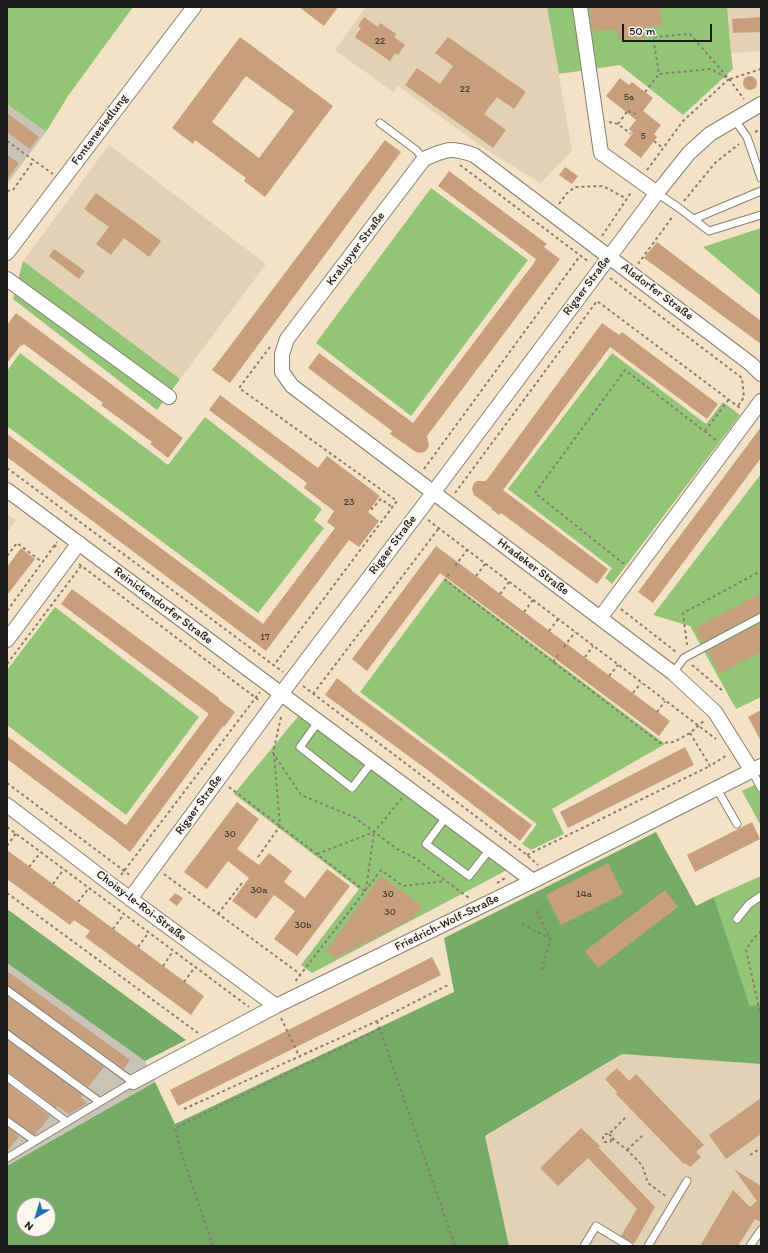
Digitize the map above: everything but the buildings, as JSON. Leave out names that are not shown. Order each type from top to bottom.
[{"type":"street","name":"Fontanesiedlung","points":[[7,253],[194,7]]},
{"type":"street","points":[[580,7],[601,153],[657,193]]},
{"type":"street","name":"Rigaer Straße","points":[[130,899],[292,678],[433,493],[657,193],[689,153],[710,134],[757,106]]},
{"type":"street","name":"Kralupyer Straße","points":[[292,386],[282,372],[282,354],[287,339],[424,159],[441,151],[458,150],[474,155]]},
{"type":"street","name":"Alsdorfer Straße","points":[[474,155],[751,364],[761,374]]},
{"type":"street","points":[[7,279],[169,397]]},
{"type":"street","name":"Hradeker Straße","points":[[292,386],[673,673],[715,712],[743,755],[756,768]]},
{"type":"street","points":[[600,618],[761,401]]},
{"type":"street","name":"Reinickendorfer Straße","points":[[7,490],[533,881]]},
{"type":"street","points":[[7,640],[79,543]]},
{"type":"street","name":"Friedrich-Wolf-Straße","points":[[133,1082],[276,1006],[533,881],[756,768]]},
{"type":"street","name":"Choisy-le-Roi-Straße","points":[[7,805],[130,899],[276,1006]]},
{"type":"lane","points":[[734,119],[747,137],[761,178]]},
{"type":"lane","points":[[380,124],[416,150],[424,159]]},
{"type":"lane","points":[[694,219],[761,191]]},
{"type":"lane","points":[[657,193],[709,231],[761,215]]},
{"type":"lane","points":[[673,673],[684,658],[761,617]]},
{"type":"lane","points":[[318,722],[300,747],[352,788],[372,762]]},
{"type":"lane","points":[[756,768],[761,788]]},
{"type":"lane","points":[[717,789],[737,824]]},
{"type":"lane","points":[[446,817],[426,844],[469,876],[490,849]]},
{"type":"lane","points":[[737,919],[749,904],[761,896]]},
{"type":"lane","points":[[7,990],[133,1082],[7,1158]]},
{"type":"lane","points":[[7,1034],[100,1102]]},
{"type":"lane","points":[[7,1077],[67,1122]]},
{"type":"lane","points":[[7,1121],[35,1141]]},
{"type":"lane","points":[[648,1246],[687,1182]]},
{"type":"lane","points":[[584,1246],[596,1226],[629,1246]]},
{"type":"lane","points":[[750,1246],[761,1230]]},
{"type":"path","points":[[659,74],[653,37],[690,34],[740,94],[757,106]]},
{"type":"path","points":[[645,92],[659,74],[711,69],[729,79]]},
{"type":"path","points":[[594,246],[683,122],[729,79],[761,69]]},
{"type":"path","points":[[618,124],[629,110],[636,114]]},
{"type":"path","points":[[596,119],[618,124],[632,134]]},
{"type":"path","points":[[631,273],[686,197],[715,163],[747,137],[761,129]]},
{"type":"path","points":[[7,141],[62,180]]},
{"type":"path","points":[[654,141],[663,148]]},
{"type":"path","points":[[7,191],[13,190],[34,160]]},
{"type":"path","points":[[551,214],[566,194],[575,187],[603,186],[627,198]]},
{"type":"path","points":[[416,479],[580,256]]},
{"type":"path","points":[[448,503],[597,301],[751,416]]},
{"type":"path","points":[[270,347],[239,388],[397,501],[274,665]]},
{"type":"path","points":[[634,572],[535,493],[625,370],[727,448]]},
{"type":"path","points":[[705,431],[729,400]]},
{"type":"path","points":[[7,468],[292,678],[527,855],[548,873]]},
{"type":"path","points":[[371,508],[372,509],[381,499],[392,507]]},
{"type":"path","points":[[418,512],[721,743]]},
{"type":"path","points":[[313,694],[439,528]]},
{"type":"path","points":[[7,611],[64,532]]},
{"type":"path","points":[[7,556],[17,542],[42,562]]},
{"type":"path","points":[[54,546],[281,716],[273,753],[280,826],[258,857]]},
{"type":"path","points":[[455,566],[467,550]]},
{"type":"path","points":[[476,576],[485,564]]},
{"type":"path","points":[[7,664],[81,566]]},
{"type":"path","points":[[684,658],[687,648],[687,636],[683,613],[761,571]]},
{"type":"path","points":[[449,574],[445,580],[660,743],[674,742],[690,733],[715,712]]},
{"type":"path","points":[[500,594],[509,582]]},
{"type":"path","points":[[524,612],[533,600]]},
{"type":"path","points":[[612,602],[684,658],[723,691]]},
{"type":"path","points":[[549,631],[558,619]]},
{"type":"path","points":[[564,647],[575,632]]},
{"type":"path","points":[[584,657],[593,646]]},
{"type":"path","points":[[553,662],[558,656]]},
{"type":"path","points":[[609,676],[618,665]]},
{"type":"path","points":[[113,886],[267,683]]},
{"type":"path","points":[[633,693],[641,683]]},
{"type":"path","points":[[657,712],[665,701]]},
{"type":"path","points":[[690,733],[710,766]]},
{"type":"path","points":[[527,855],[710,766],[733,752],[743,755]]},
{"type":"path","points":[[273,753],[301,795],[354,816],[397,849],[415,858],[469,898],[475,895]]},
{"type":"path","points":[[219,779],[365,891]]},
{"type":"path","points":[[7,783],[142,884]]},
{"type":"path","points":[[318,854],[374,832],[409,789]]},
{"type":"path","points":[[7,827],[259,1015]]},
{"type":"path","points":[[365,891],[374,832]]},
{"type":"path","points":[[7,846],[16,833]]},
{"type":"path","points":[[29,867],[40,852]]},
{"type":"path","points":[[53,884],[64,869]]},
{"type":"path","points":[[292,985],[381,870],[403,886],[446,880]]},
{"type":"path","points":[[494,885],[518,871]]},
{"type":"path","points":[[164,874],[300,974]]},
{"type":"path","points":[[218,914],[242,883],[244,885]]},
{"type":"path","points":[[78,902],[89,888]]},
{"type":"path","points":[[7,893],[210,1041]]},
{"type":"path","points":[[537,911],[550,938],[542,971]]},
{"type":"path","points":[[113,929],[124,914]]},
{"type":"path","points":[[522,924],[550,938]]},
{"type":"path","points":[[761,931],[746,950],[761,1016]]},
{"type":"path","points":[[138,948],[149,932]]},
{"type":"path","points":[[163,966],[173,951]]},
{"type":"path","points":[[184,982],[195,967]]},
{"type":"path","points":[[184,1109],[377,1020],[450,984]]},
{"type":"path","points":[[757,999],[761,998]]},
{"type":"path","points":[[276,1006],[299,1056]]},
{"type":"path","points":[[377,1020],[454,1246]]},
{"type":"path","points":[[212,1246],[181,1152],[175,1128],[379,1028]]},
{"type":"path","points":[[612,1138],[609,1142],[603,1141],[603,1136],[605,1134],[609,1134],[626,1117]]},
{"type":"path","points":[[609,1134],[642,1166],[648,1183],[674,1203]]},
{"type":"path","points":[[627,1150],[643,1135]]},
{"type":"path","points":[[750,1155],[761,1148]]},
{"type":"shaded area","points":[[366,7],[547,7],[572,151],[541,183],[491,153],[398,86],[393,92],[335,50]]},
{"type":"shaded area","points":[[727,7],[761,7],[761,51],[731,53]]},
{"type":"shaded area","points":[[7,104],[46,132],[7,184]]},
{"type":"shaded area","points":[[109,145],[266,264],[180,379],[23,261]]},
{"type":"shaded area","points":[[7,514],[16,520],[7,533]]},
{"type":"shaded area","points":[[7,963],[145,1061],[155,1082],[7,1166]]},
{"type":"shaded area","points":[[622,1054],[761,1064],[761,1246],[509,1246],[485,1137]]},
{"type":"green space","points":[[7,7],[133,7],[68,96],[46,132],[7,104]]},
{"type":"green space","points":[[547,7],[727,7],[733,69],[683,115],[620,65],[559,74]]},
{"type":"green space","points":[[431,188],[528,260],[411,416],[316,343]]},
{"type":"green space","points":[[761,228],[761,296],[703,247]]},
{"type":"green space","points":[[23,261],[180,379],[157,410],[13,299]]},
{"type":"green space","points":[[20,353],[168,465],[205,417],[322,509],[314,520],[324,528],[258,613],[7,426],[7,371]]},
{"type":"green space","points":[[612,353],[706,424],[723,402],[740,415],[612,584],[605,578],[612,568],[508,489]]},
{"type":"green space","points":[[761,474],[761,697],[736,709],[690,626],[653,615]]},
{"type":"green space","points":[[445,578],[665,744],[552,809],[564,834],[531,850],[522,844],[537,824],[360,692]]},
{"type":"green space","points":[[55,607],[199,717],[126,815],[7,725],[7,670]]},
{"type":"green space","points":[[300,714],[507,870],[312,973],[301,965],[359,889],[234,794]]},
{"type":"green space","points":[[761,782],[761,826],[742,791]]},
{"type":"green space","points":[[656,832],[696,906],[714,897],[750,1006],[761,1004],[761,1064],[622,1054],[485,1136],[509,1246],[7,1246],[7,1166],[155,1082],[175,1124],[454,992],[444,938]]},
{"type":"green space","points":[[761,876],[761,1004],[750,1006],[714,897]]},
{"type":"green space","points":[[7,909],[186,1040],[145,1061],[7,963]]}]
